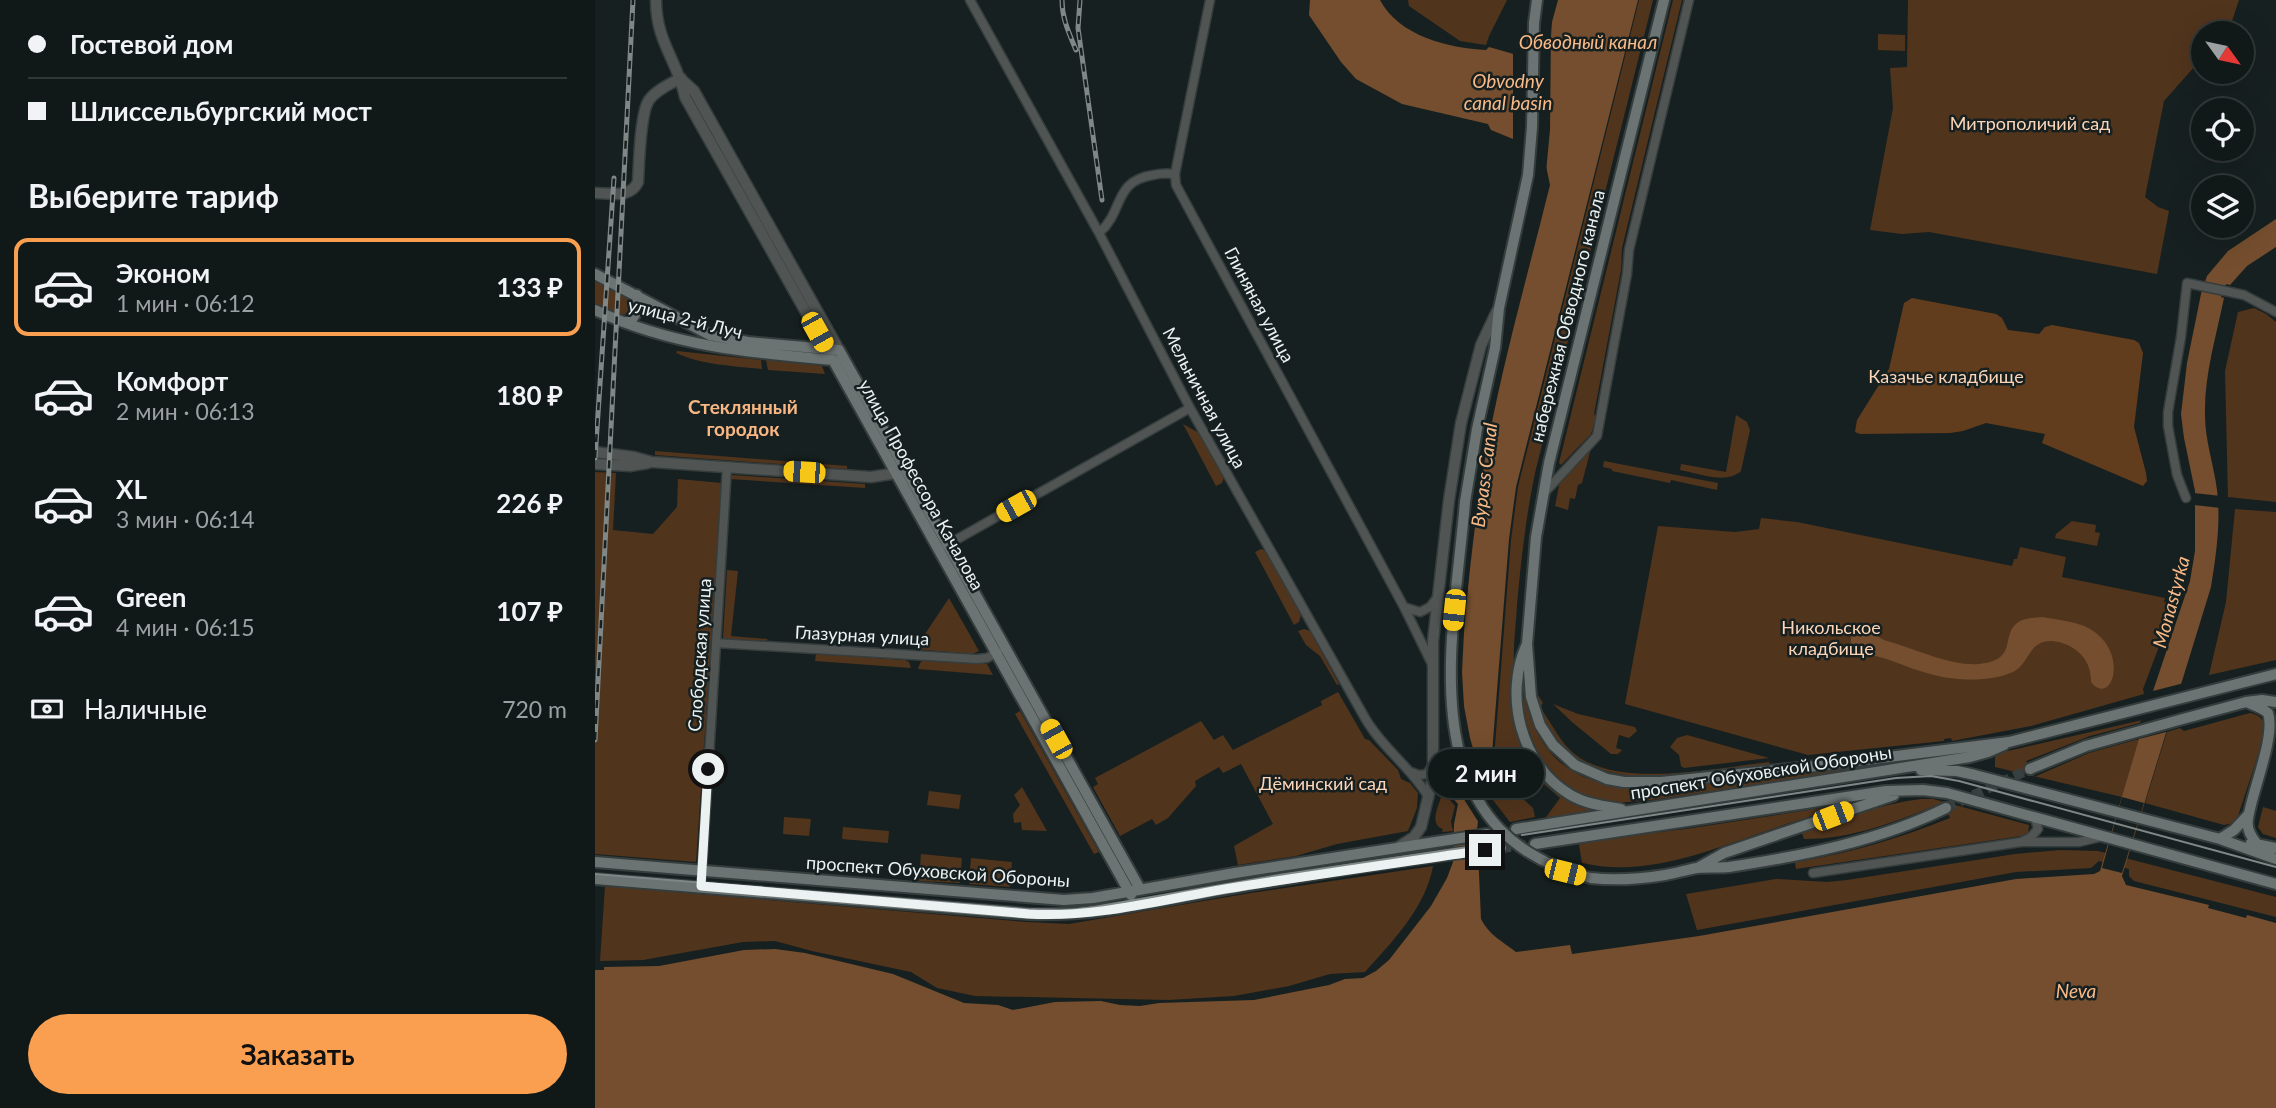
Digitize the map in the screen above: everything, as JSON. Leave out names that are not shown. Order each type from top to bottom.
[{"type":"main road","points":[[1537,0],[1529,161],[1499,307],[1495,348],[1477,429],[1465,502],[1452,631],[1451,708],[1456,745],[1474,793],[1499,830],[1511,842],[1565,872],[1613,881],[1637,880],[1697,868],[1727,867],[1870,838],[1899,829],[1946,808]]},
{"type":"main road","name":"набережная Обводного канала","points":[[1528,663],[1527,644],[1536,537],[1543,494],[1664,0]]},
{"type":"main road","name":"улица 2-й Луч","points":[[595,274],[680,320],[718,337],[839,350]]},
{"type":"main road","points":[[625,323],[635,316],[638,310],[637,295]]},
{"type":"main road","name":"улица 2-й Луч","points":[[595,310],[625,323],[729,351],[833,360]]},
{"type":"main road","name":"улица Профессора Качалова","points":[[839,350],[900,473]]},
{"type":"main road","name":"улица Профессора Качалова","points":[[833,360],[900,473],[1141,904]]},
{"type":"main road","name":"набережная Обводного канала","points":[[1527,644],[1519,662],[1517,691],[1520,726],[1530,753],[1548,777],[1569,794],[1596,805],[1634,810]]},
{"type":"main road","name":"проспект Обуховской Обороны","points":[[1528,663],[1531,696],[1539,724],[1562,755],[1590,773],[1607,779],[1643,783],[1808,767],[2009,742],[2276,674]]},
{"type":"main road","points":[[2246,702],[2263,709],[2271,718],[2273,728],[2273,747],[2250,812],[2248,828],[2257,844]]},
{"type":"main road","points":[[2030,769],[2086,746],[2179,720],[2246,702],[2276,702]]},
{"type":"main road","name":"проспект Обуховской Обороны","points":[[1516,829],[1898,769],[1988,752],[2009,742]]},
{"type":"main road","points":[[1898,769],[1966,773],[2220,839],[2276,859]]},
{"type":"main road","points":[[1697,868],[1724,853],[1911,789]]},
{"type":"main road","name":"проспект Обуховской Обороны","points":[[1535,844],[1855,795],[1911,789],[1935,791],[2276,884]]},
{"type":"main road","points":[[2220,839],[2234,830],[2250,812]]},
{"type":"main road","name":"проспект Обуховской Обороны","points":[[595,862],[1077,900],[1485,835]]},
{"type":"main road","points":[[2220,839],[2276,848]]},
{"type":"main road","name":"проспект Обуховской Обороны","points":[[595,879],[1047,915],[1095,912],[1278,880],[1501,848]]},
{"type":"street","name":"улица Профессора Качалова","points":[[656,0],[658,30],[681,78],[685,97],[833,360]]},
{"type":"street","name":"Мельничная улица","points":[[970,0],[1099,233],[1189,408],[1365,718],[1377,737],[1411,772],[1429,798]]},
{"type":"street","points":[[1099,233],[1110,221],[1123,191],[1133,180],[1152,175],[1175,174],[1210,0]]},
{"type":"street","points":[[1543,494],[1597,436],[1629,250],[1689,0]]},
{"type":"street","name":"улица Профессора Качалова","points":[[681,78],[694,91],[839,350]]},
{"type":"street","points":[[595,193],[626,194],[636,187],[647,102],[657,92],[681,78]]},
{"type":"street","name":"Глиняная улица","points":[[1175,174],[1176,184],[1432,664]]},
{"type":"street","points":[[2186,498],[2177,475],[2168,412],[2189,283],[2254,299],[2276,312]]},
{"type":"street","points":[[1396,848],[1410,840],[1419,830],[1429,798],[1434,769],[1432,664],[1437,598],[1461,423],[1481,345],[1499,307]]},
{"type":"street","points":[[833,360],[839,350]]},
{"type":"street","points":[[942,548],[1189,408]]},
{"type":"street","points":[[595,453],[634,457],[652,462],[871,477],[900,473]]},
{"type":"street","points":[[595,464],[630,466],[652,462]]},
{"type":"street","name":"Слободская улица","points":[[701,886],[727,467]]},
{"type":"street","points":[[1403,607],[1420,611],[1430,607],[1437,598]]},
{"type":"street","name":"Глазурная улица","points":[[716,643],[977,659],[1000,651]]},
{"type":"street","points":[[1411,772],[1427,774],[1433,763]]},
{"type":"street","points":[[2021,842],[2035,834],[2038,829],[2035,818]]},
{"type":"street","points":[[1813,873],[2021,842],[2079,842],[2105,838]]},
{"type":"green space","points":[[1408,0],[1507,0],[1486,45],[1460,41],[1409,6]]},
{"type":"green space","points":[[1639,0],[1653,0],[1535,473],[1522,555],[1514,642],[1513,710],[1523,750],[1538,774],[1558,793],[1596,811],[1544,820],[1560,798],[1538,779],[1522,798],[1533,808],[1535,817],[1510,822],[1493,800],[1495,784],[1492,784],[1511,540],[1518,487]]},
{"type":"green space","points":[[1673,0],[1682,0],[1622,248],[1621,270],[1594,414],[1596,417],[1591,434],[1561,465],[1559,463]]},
{"type":"green space","name":"Митрополичий сад","points":[[1908,0],[2239,0],[2232,21],[2191,21],[2191,71],[2164,101],[2145,197],[2169,211],[2157,274],[1929,232],[1902,234],[1870,230],[1893,108],[1890,68],[1907,67]]},
{"type":"green space","points":[[1878,34],[1905,35],[1905,51],[1878,50]]},
{"type":"green space","points":[[595,280],[628,297],[632,306],[628,314],[618,315],[595,304]]},
{"type":"green space","name":"Казачье кладбище","points":[[1912,298],[1996,314],[2002,318],[2008,330],[2039,334],[2045,327],[2052,325],[2139,343],[2143,353],[2134,427],[2147,481],[2143,486],[2042,443],[2045,434],[1986,423],[1950,433],[1855,432],[1857,420],[1889,369],[1904,303]]},
{"type":"green space","points":[[2254,308],[2276,322],[2276,502],[2228,497],[2225,371],[2238,312]]},
{"type":"green space","points":[[676,353],[761,360],[762,369],[707,363]]},
{"type":"green space","points":[[766,360],[822,366],[825,374],[768,370]]},
{"type":"green space","points":[[1736,415],[1747,422],[1750,430],[1741,471],[1720,478],[1680,470],[1681,464],[1726,472]]},
{"type":"green space","points":[[1183,424],[1201,434],[1224,477],[1222,483],[1216,486]]},
{"type":"green space","points":[[655,451],[847,466],[847,469],[655,455]]},
{"type":"green space","points":[[1588,451],[1590,452],[1582,483],[1578,485],[1575,499],[1570,498],[1568,510],[1555,506],[1560,481]]},
{"type":"green space","points":[[1604,461],[1718,483],[1717,490],[1612,471],[1603,467]]},
{"type":"green space","points":[[595,472],[616,473],[613,530],[653,534],[677,507],[678,479],[722,483],[696,862],[595,854]]},
{"type":"green space","points":[[732,475],[865,484],[865,488],[730,479]]},
{"type":"green space","points":[[2235,509],[2276,512],[2276,660],[2209,675],[2226,602]]},
{"type":"green space","name":"Никольское кладбище","points":[[1761,518],[1797,522],[2012,566],[2020,547],[2066,557],[2062,577],[2165,598],[2164,602],[2175,604],[2143,689],[2144,694],[2031,726],[1952,741],[1951,738],[1944,741],[1808,755],[1625,704],[1658,526],[1735,532],[1759,529]]},
{"type":"green space","points":[[2072,521],[2096,525],[2095,532],[2100,533],[2097,546],[2055,538],[2056,534]]},
{"type":"green space","points":[[1261,549],[1266,551],[1301,615],[1299,622],[1294,625],[1255,552]]},
{"type":"green space","points":[[727,570],[738,571],[731,636],[768,639],[766,641],[723,639]]},
{"type":"green space","points":[[949,598],[979,651],[972,654],[915,649]]},
{"type":"green space","points":[[1298,631],[1310,631],[1339,684],[1337,685],[1320,656],[1306,645]]},
{"type":"green space","points":[[816,654],[905,660],[911,668],[815,661]]},
{"type":"green space","points":[[923,660],[987,664],[993,675],[918,669]]},
{"type":"green space","name":"Дёминский сад","points":[[1338,692],[1365,739],[1398,770],[1401,779],[1410,783],[1418,793],[1417,808],[1408,831],[1337,844],[1296,856],[1238,865],[1234,846],[1273,824],[1241,764],[1223,773],[1219,767],[1195,781],[1196,786],[1168,818],[1156,825],[1152,819],[1120,836],[1093,787],[1098,784],[1095,778],[1201,721],[1214,740],[1223,735],[1233,750],[1322,705],[1321,701]]},
{"type":"green space","points":[[1536,692],[1543,703],[1540,707],[1558,735],[1570,750],[1588,763],[1611,770],[1665,774],[1769,762],[1770,765],[1643,777],[1605,771],[1588,764],[1572,755],[1558,744],[1540,712]]},
{"type":"green space","points":[[1525,699],[1538,734],[1557,759],[1581,775],[1608,784],[1669,787],[1883,762],[1883,765],[1659,799],[1610,802],[1574,791],[1548,768],[1531,736],[1523,700]]},
{"type":"green space","points":[[1553,704],[1578,714],[1635,727],[1637,731],[1629,738],[1619,735],[1616,748],[1622,750],[1618,754],[1611,754]]},
{"type":"green space","points":[[1020,711],[1099,852],[1094,854],[1015,714]]},
{"type":"green space","points":[[2250,713],[2262,720],[2265,734],[2238,816],[2233,823],[2224,825],[2145,803],[2167,732],[2180,728],[2184,731]]},
{"type":"green space","points":[[2151,718],[2090,736],[2026,761],[2034,776],[1995,767],[1995,754]]},
{"type":"green space","points":[[1687,735],[1769,758],[1684,768],[1679,755],[1670,747],[1677,738]]},
{"type":"green space","points":[[2139,739],[2122,797],[2035,776],[2089,753]]},
{"type":"green space","points":[[1022,787],[1047,831],[1022,830],[1021,822],[1014,823],[1013,814],[1020,805],[1014,795]]},
{"type":"green space","points":[[929,791],[961,795],[959,809],[927,805]]},
{"type":"green space","points":[[1441,797],[1448,798],[1455,806],[1451,822],[1453,831],[1442,832],[1443,829],[1436,823]]},
{"type":"green space","points":[[1933,799],[2029,825],[2028,835],[1796,869],[1795,862],[1874,844],[1950,818],[1943,803],[1892,822],[1841,836],[1804,839],[1802,833],[1876,809]]},
{"type":"green space","points":[[1834,806],[1813,816],[1680,859],[1631,867],[1582,863],[1579,845],[1582,841],[1686,829]]},
{"type":"green space","points":[[2263,807],[2276,811],[2276,838],[2263,834],[2258,827]]},
{"type":"green space","points":[[784,817],[811,819],[809,836],[783,834]]},
{"type":"green space","points":[[843,827],[889,831],[888,843],[842,839]]},
{"type":"green space","points":[[2060,850],[2098,851],[2276,897],[2276,917],[2134,881],[2129,876],[2129,869],[2099,861],[2091,868],[2016,872],[1697,930],[1686,894],[1776,879],[1827,882],[1847,880],[2015,854]]},
{"type":"green space","points":[[921,854],[962,858],[960,883],[919,881]]},
{"type":"green space","points":[[971,858],[1012,862],[1010,887],[969,884]]},
{"type":"green space","points":[[1433,866],[1416,910],[1365,972],[1330,974],[1289,986],[1234,996],[1169,1000],[975,996],[937,988],[911,972],[775,941],[743,942],[643,960],[600,961],[605,886],[1069,924]]},
{"type":"water","name":"Neva","points":[[1310,0],[1380,0],[1399,23],[1426,38],[1471,49],[1486,50],[1489,47],[1549,64],[1552,22],[1558,0],[1638,0],[1516,487],[1509,539],[1488,804],[1478,821],[1477,829],[1481,919],[1492,933],[1516,952],[1570,945],[1572,954],[1699,936],[2016,879],[2094,874],[2100,871],[2153,691],[2190,581],[2195,551],[2195,491],[2181,414],[2187,363],[2201,294],[2207,276],[2228,251],[2248,238],[2254,238],[2254,234],[2276,219],[2276,247],[2247,266],[2230,285],[2226,284],[2221,297],[2224,298],[2211,356],[2205,400],[2206,434],[2218,502],[2211,587],[2122,876],[2126,885],[2209,905],[2208,908],[2246,918],[2247,915],[2276,923],[2276,1108],[595,1108],[595,970],[604,970],[604,967],[659,966],[744,950],[775,949],[805,953],[893,974],[964,1003],[998,1005],[1013,1010],[1055,1002],[1101,1001],[1140,1006],[1254,1000],[1329,985],[1345,979],[1363,978],[1389,960],[1431,906],[1453,862],[1454,824],[1458,804],[1449,794],[1468,588],[1484,465],[1506,360],[1550,185],[1545,161],[1513,139],[1491,130],[1488,124],[1402,104],[1356,79],[1309,15]]},
{"type":"water","points":[[2042,617],[2079,624],[2102,639],[2110,651],[2113,663],[2113,674],[2105,688],[2099,688],[2091,682],[2085,659],[2060,642],[2038,644],[2023,664],[2013,672],[1995,678],[1974,680],[1927,673],[1852,650],[1853,646],[1850,645],[1855,630],[1865,630],[1884,640],[1939,658],[1979,664],[1991,662],[2004,653],[2009,635],[2019,622]]},
{"type":"pier","points":[[1548,27],[1551,28],[1550,130],[1546,172],[1538,158],[1513,143],[1513,50],[1546,60]]},
{"type":"pier","points":[[2194,493],[2221,496],[2221,508],[2194,505]]},
{"type":"pier","points":[[1475,504],[1462,672],[1464,706],[1470,738],[1484,786],[1492,800],[1492,806],[1481,826],[1465,801],[1449,761]]},
{"type":"pier","points":[[2184,683],[2170,731],[2135,740],[2149,692]]},
{"type":"pier","points":[[2122,797],[2144,803],[2122,873],[2102,868]]},
{"type":"tunnel","points":[[1946,808],[2030,769]]},
{"type":"tunnel","points":[[1501,848],[1528,845]]},
{"type":"tram line","points":[[1522,835],[1896,778],[1931,776],[1959,781],[2276,867]]},
{"type":"tram line","points":[[595,874],[1026,909],[1072,910],[1279,875],[1495,843]]},
{"type":"railway","points":[[595,740],[633,0]]},
{"type":"railway","points":[[1062,0],[1068,32],[1076,50]]},
{"type":"railway","points":[[1080,0],[1078,28],[1102,200]]},
{"type":"railway","points":[[595,458],[614,178]]},
{"type":"district","name":"Стеклянный городок","points":[[743,418]]},
{"type":"route","points":[[708,769],[701,886],[1063,915],[1485,850]]},
{"type":"water label","name":"Обводный канал","points":[[1588,42]]},
{"type":"water label","name":"Obvodny canal basin","points":[[1508,92]]},
{"type":"water label","name":"Bypass Canal","points":[[1484,475]]},
{"type":"water label","name":"Monastyrka","points":[[2171,602]]}]
